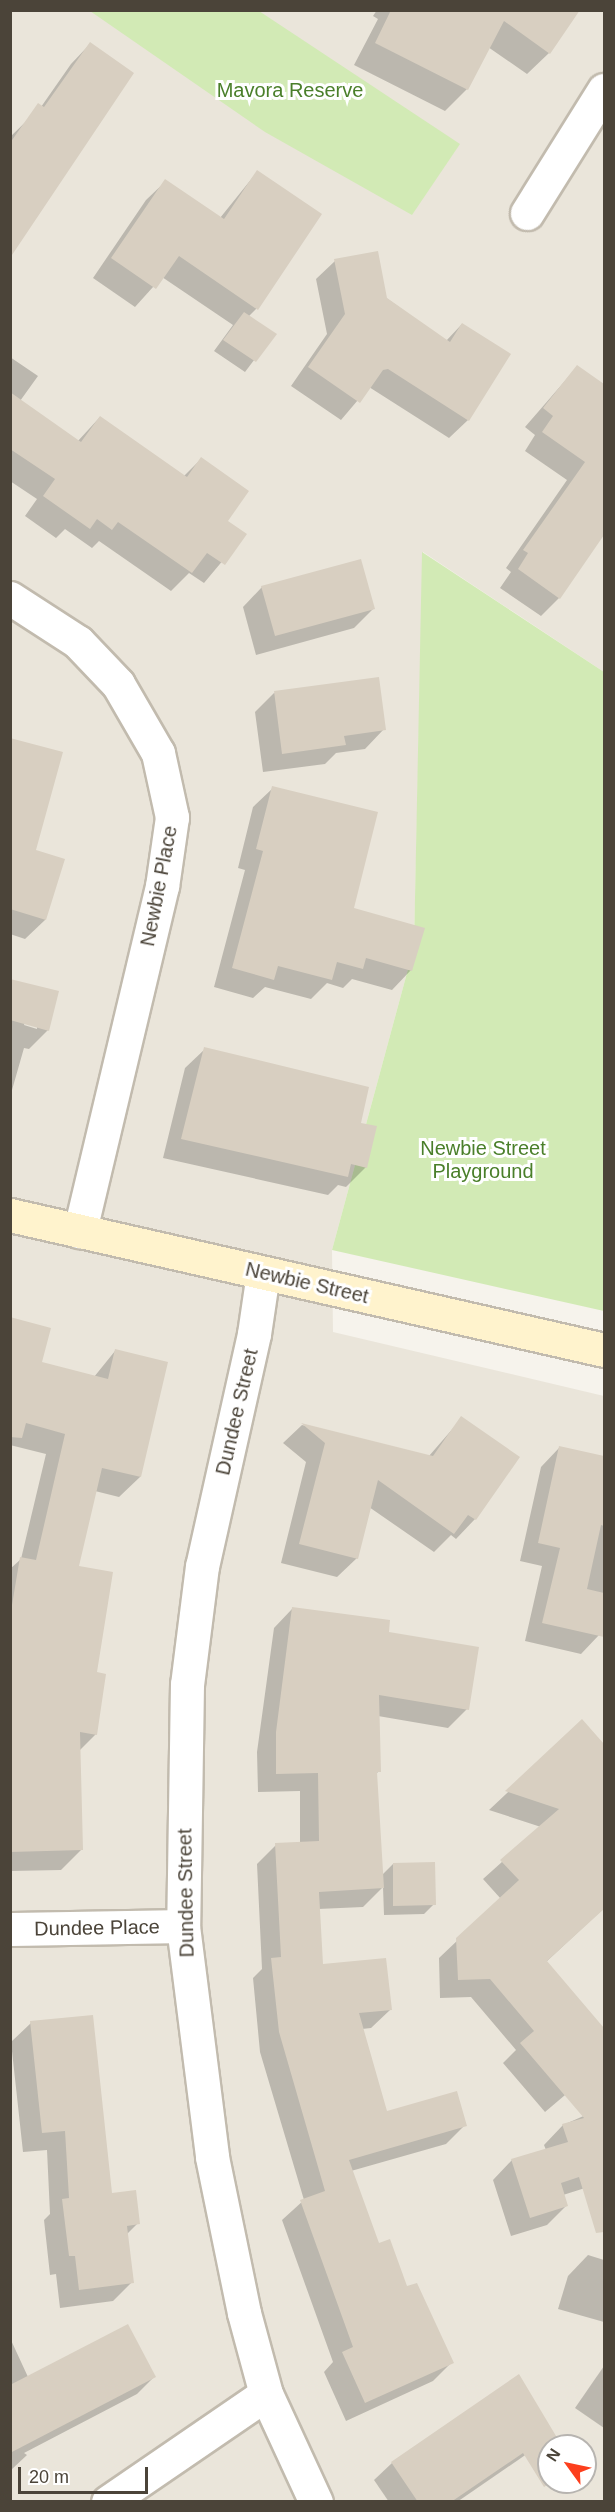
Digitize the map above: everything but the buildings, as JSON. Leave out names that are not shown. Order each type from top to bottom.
[{"type":"street","points":[[527,213],[604,90]]},
{"type":"street","name":"Newbie Place","points":[[10,598],[78,642],[118,684],[158,753],[172,817],[162,886],[80,1231]]},
{"type":"street","name":"Newbie Street","points":[[10,1215],[604,1350]]},
{"type":"street","name":"Dundee Street","points":[[263,1273],[254,1334],[202,1566],[187,1684],[183,1926],[212,2157],[244,2313],[266,2394],[315,2502]]},
{"type":"street","name":"Dundee Place","points":[[10,1929],[183,1926]]},
{"type":"street","points":[[108,2502],[266,2394]]},
{"type":"shaded area","points":[[11,11],[604,11],[604,672],[423,552],[414,947],[332,1250],[333,1332],[604,1396],[604,2501],[11,2502]]},
{"type":"green space","name":"Mavora Reserve","points":[[90,11],[259,11],[460,144],[412,215],[265,132]]},
{"type":"green space","name":"Newbie Street Playground","points":[[422,552],[604,672],[604,1311],[332,1250],[414,947]]}]
